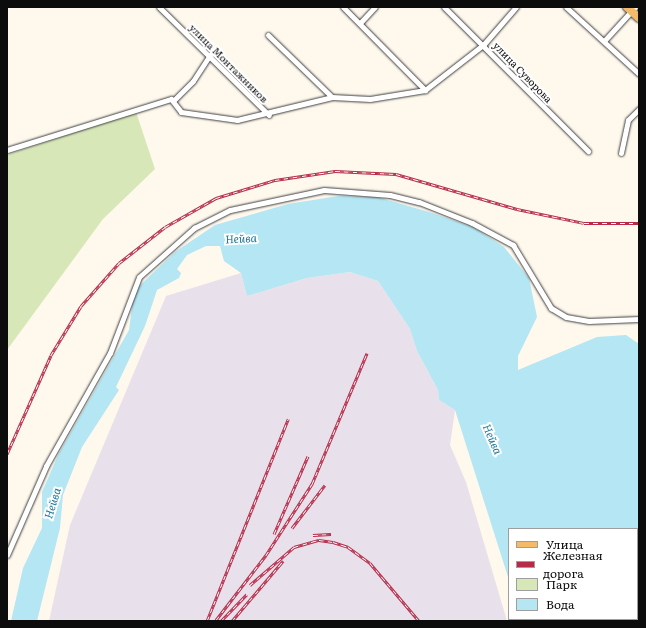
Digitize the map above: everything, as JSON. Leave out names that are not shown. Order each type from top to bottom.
[{"type":"main road","points":[[631,8],[639,18]]},
{"type":"street","name":"улица Монтажников","points":[[159,7],[210,55],[249,98],[269,115]]},
{"type":"street","points":[[343,7],[426,90]]},
{"type":"street","points":[[360,23],[375,7]]},
{"type":"street","name":"улица Суворова","points":[[444,7],[484,44],[588,152]]},
{"type":"street","points":[[7,150],[171,99],[181,112],[203,118],[237,120],[269,115],[332,97],[370,100],[426,90],[484,44],[516,7]]},
{"type":"street","points":[[566,7],[639,74]]},
{"type":"street","points":[[604,41],[631,8]]},
{"type":"street","points":[[268,35],[332,97]]},
{"type":"street","points":[[173,101],[194,81],[210,55]]},
{"type":"street","points":[[621,153],[628,120],[639,109]]},
{"type":"street","points":[[7,555],[46,466],[110,353],[135,282],[194,228],[230,210],[324,190],[390,195],[419,202],[472,223],[513,245],[551,308],[566,317],[589,321],[639,319]]},
{"type":"shaded area","points":[[350,272],[378,281],[410,329],[417,351],[438,390],[439,400],[455,410],[450,445],[466,482],[507,621],[49,621],[70,525],[166,296],[241,273],[247,296],[307,278]]},
{"type":"green space","points":[[136,112],[155,169],[103,219],[7,350],[7,155]]},
{"type":"water","name":"Нейва","points":[[338,196],[377,197],[473,227],[504,247],[529,278],[537,317],[518,356],[518,370],[597,337],[626,335],[639,344],[639,621],[522,621],[638,620],[638,528],[508,528],[508,577],[455,410],[439,400],[438,390],[417,351],[410,329],[378,281],[350,272],[307,278],[247,296],[241,273],[224,261],[220,246],[206,246],[187,255],[177,269],[181,273],[179,278],[157,290],[145,326],[116,387],[119,390],[82,447],[63,495],[60,528],[37,621],[11,621],[23,568],[42,528],[42,492],[59,453],[129,330],[134,291],[175,252],[215,225],[288,204]]},
{"type":"railway","points":[[7,454],[51,355],[81,306],[119,263],[165,227],[216,198],[275,180],[335,171],[396,174],[517,209],[584,223],[639,223]]},
{"type":"railway","points":[[216,620],[266,555],[312,484],[367,353]]},
{"type":"railway","points":[[207,621],[288,419]]},
{"type":"railway","points":[[274,534],[308,456]]},
{"type":"railway","points":[[292,528],[325,485]]},
{"type":"railway","points":[[313,535],[331,534]]},
{"type":"railway","points":[[250,585],[294,547],[319,540],[333,542],[348,547],[370,563],[419,621]]},
{"type":"railway","points":[[232,621],[283,561]]},
{"type":"railway","points":[[221,621],[247,594]]}]
